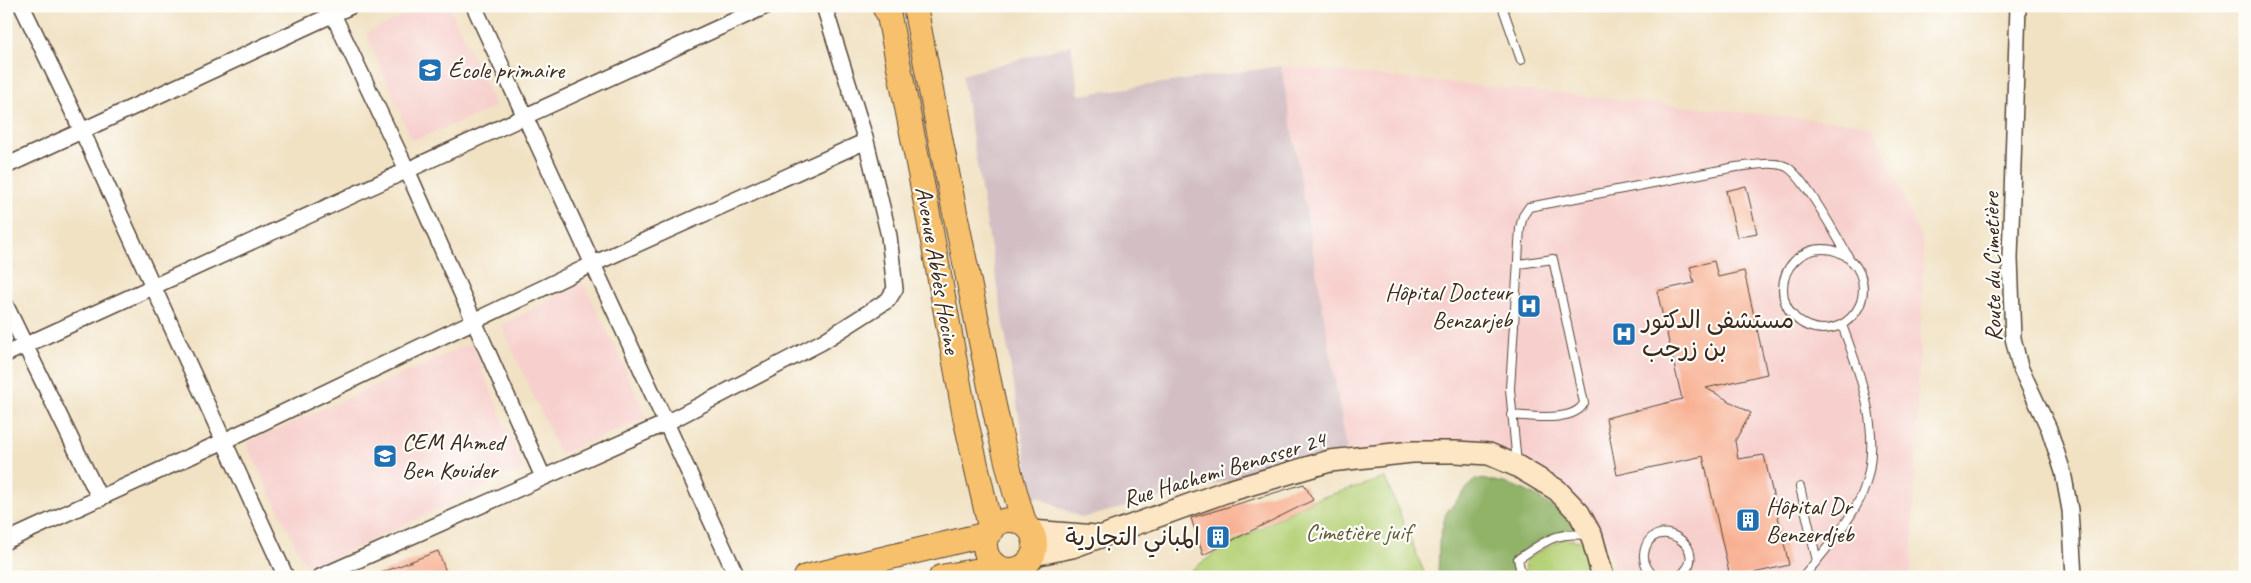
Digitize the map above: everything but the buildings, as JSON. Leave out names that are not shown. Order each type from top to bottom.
[{"type":"main road","name":"Avenue Abbès Hocine","points":[[887,7],[927,209],[965,417],[989,532]]},
{"type":"main road","name":"Avenue Abbès Hocine","points":[[919,8],[951,198],[997,422],[1009,477],[1028,528]]},
{"type":"main road","name":"Rue Hachemi Benasser 24","points":[[1032,564],[1099,536],[1225,492],[1330,461],[1412,452],[1456,452],[1489,454],[1517,466],[1556,490],[1579,513],[1592,537],[1603,577]]},
{"type":"main road","points":[[806,577],[989,532],[1003,522],[1018,522],[1028,528],[1099,536]]},
{"type":"main road","points":[[941,577],[1016,570],[1032,564],[1035,546],[1028,528]]},
{"type":"main road","points":[[989,532],[986,552],[1000,571]]},
{"type":"street","points":[[22,6],[82,131],[286,577]]},
{"type":"street","points":[[6,166],[331,10],[351,6]]},
{"type":"street","points":[[474,6],[736,577]]},
{"type":"street","points":[[6,354],[766,6]]},
{"type":"street","points":[[320,577],[666,423],[822,342],[888,300],[895,289],[888,236],[866,141],[824,6]]},
{"type":"street","name":"Route du Cimetière","points":[[2018,6],[2010,259],[2012,338],[2020,366],[2049,429],[2063,472],[2070,510],[2074,577]]},
{"type":"street","points":[[331,10],[407,170],[543,477]]},
{"type":"street","points":[[6,541],[100,499],[593,264],[866,141]]},
{"type":"street","points":[[6,306],[100,499]]},
{"type":"lane","points":[[1502,6],[1521,60]]},
{"type":"lane","points":[[1517,466],[1512,415],[1512,358],[1523,216],[1529,207],[1673,178],[1768,164],[1786,166],[1796,176],[1822,212],[1860,276],[1863,294],[1859,306],[1852,317],[1842,324],[1829,329],[1815,329],[1802,324],[1792,314],[1785,302],[1783,289],[1788,269],[1802,254],[1815,249],[1828,249],[1840,252],[1850,260]]},
{"type":"lane","points":[[1512,415],[1548,417],[1572,414],[1581,410],[1584,403],[1553,259],[1519,264]]},
{"type":"lane","points":[[1803,577],[1833,540],[1862,494],[1871,462],[1869,422],[1861,374],[1842,324]]},
{"type":"lane","points":[[1800,487],[1817,561]]},
{"type":"lane","points":[[1522,577],[1518,559],[1539,545],[1558,536],[1572,533],[1592,537]]},
{"type":"lane","points":[[1655,577],[1645,565],[1645,550],[1654,537],[1668,533],[1682,539],[1690,552],[1688,567],[1678,577]]},
{"type":"shaded area","name":"École primaire","points":[[423,6],[449,6],[496,107],[412,141],[366,33]]},
{"type":"shaded area","points":[[1071,45],[1079,95],[1281,66],[1347,450],[1082,518],[1032,494],[962,75]]},
{"type":"shaded area","name":"مستشفى الدكتور بن زرجب","points":[[1281,66],[1872,125],[1924,245],[1911,577],[1616,577],[1612,558],[1581,505],[1508,458],[1347,450]]},
{"type":"shaded area","points":[[583,283],[617,351],[647,418],[560,454],[501,325]]},
{"type":"shaded area","name":"CEM Ahmed Ben Kouider","points":[[472,343],[523,469],[308,570],[246,443]]},
{"type":"green space","name":"Cimetière juif","points":[[1385,478],[1426,577],[1182,577],[1218,551],[1313,500]]},
{"type":"green space","points":[[1475,479],[1491,480],[1519,488],[1555,509],[1578,530],[1551,535],[1513,557],[1516,577],[1438,577],[1439,542],[1446,513]]},
{"type":"green space","points":[[1562,539],[1582,541],[1597,577],[1527,577],[1525,560]]},
{"type":"place","name":"École primaire","points":[[430,70]]},
{"type":"place","name":"Hôpital Docteur Benzarjeb","points":[[1529,306]]},
{"type":"place","name":"مستشفى الدكتور بن زرجب","points":[[1624,334]]},
{"type":"place","name":"CEM Ahmed Ben Kouider","points":[[385,456]]},
{"type":"place","name":"Hôpital Dr Benzerdjeb","points":[[1748,520]]},
{"type":"place","name":"المباني التجارية","points":[[1218,537]]}]
